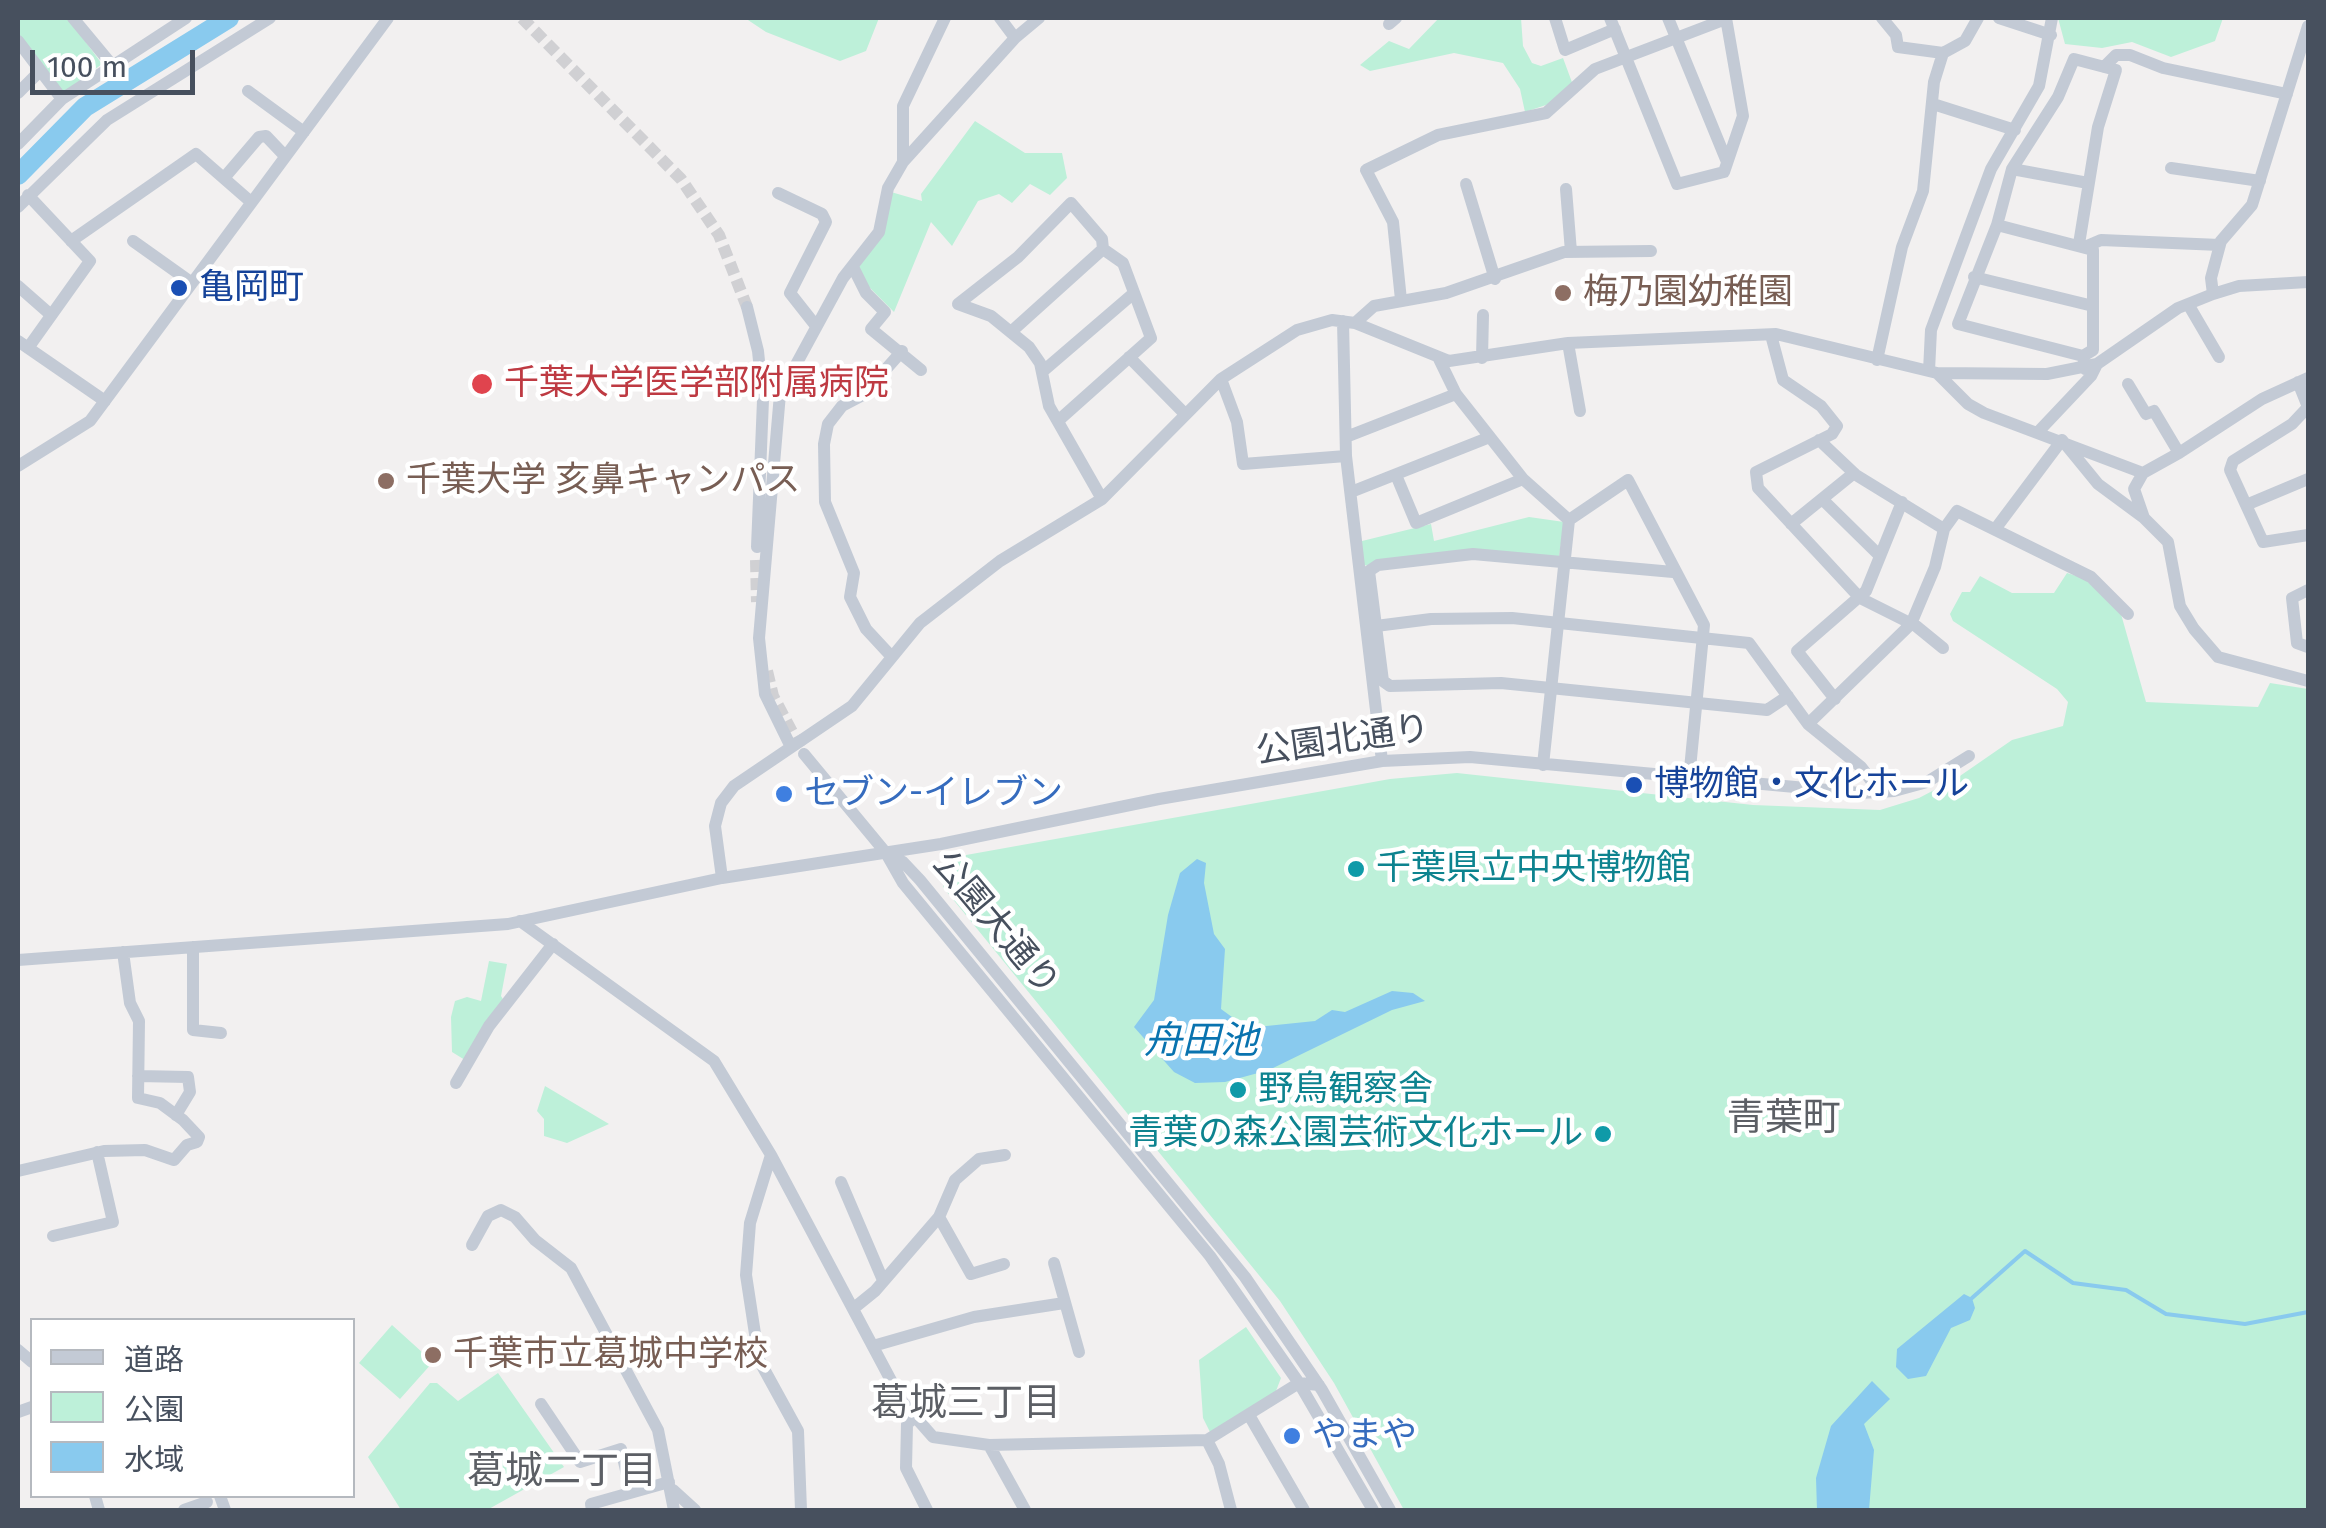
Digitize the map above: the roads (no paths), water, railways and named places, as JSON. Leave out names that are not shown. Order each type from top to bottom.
[{"type":"street","points":[[74,18],[112,65]]},
{"type":"street","points":[[18,144],[62,100],[186,18]]},
{"type":"street","points":[[18,207],[107,120],[270,18]]},
{"type":"street","points":[[18,466],[83,427],[106,401],[388,18]]},
{"type":"street","points":[[903,162],[903,106],[945,18]]},
{"type":"street","points":[[1000,18],[1015,38]]},
{"type":"street","points":[[886,853],[798,751],[765,694],[761,599],[780,394],[816,326],[879,232],[888,188],[903,162],[1015,38],[1039,18]]},
{"type":"street","points":[[1401,300],[1393,222],[1366,170],[1438,135],[1546,113],[1595,69],[1626,59],[1726,18],[1742,116],[1724,172],[1677,184],[1626,59],[1612,23],[1565,50],[1555,18]]},
{"type":"street","points":[[1668,18],[1727,162]]},
{"type":"street","points":[[1882,18],[1896,35],[1898,47],[1943,53],[1958,47],[1976,23],[1960,18]]},
{"type":"street","points":[[1999,18],[2051,35]]},
{"type":"street","points":[[2052,18],[2039,86],[1991,169],[1937,312],[1928,346],[1933,372],[1968,404],[2143,474]]},
{"type":"street","points":[[2213,294],[2210,278],[2220,245],[2252,204],[2308,26]]},
{"type":"street","points":[[18,41],[62,100]]},
{"type":"street","points":[[1877,360],[1902,247],[1922,191],[1943,53]]},
{"type":"street","points":[[2104,67],[2116,55],[2130,55],[2163,68],[2287,94]]},
{"type":"street","points":[[2083,245],[2098,127],[2116,70],[2074,59],[2058,98],[2012,169],[1997,225],[1958,324],[2088,363]]},
{"type":"street","points":[[18,94],[40,71]]},
{"type":"street","points":[[2291,80],[2308,84]]},
{"type":"street","points":[[248,91],[304,132]]},
{"type":"street","points":[[1933,104],[2015,130]]},
{"type":"street","points":[[224,178],[259,137],[266,136],[285,156]]},
{"type":"street","points":[[71,241],[196,154],[251,202]]},
{"type":"street","points":[[2170,168],[2260,181]]},
{"type":"street","points":[[2012,169],[2088,183]]},
{"type":"street","points":[[1466,184],[1494,279]]},
{"type":"street","points":[[1566,189],[1572,252]]},
{"type":"street","points":[[778,193],[822,214],[826,222],[790,292],[816,326]]},
{"type":"street","points":[[28,195],[90,261],[51,316],[23,344],[106,401]]},
{"type":"street","points":[[1059,420],[1151,338],[1123,263],[1103,249],[1102,240],[1071,203],[1030,246],[958,304],[991,316],[1029,348],[1042,372],[1049,406],[1102,500]]},
{"type":"street","points":[[1997,225],[2093,250],[2093,350],[2088,363],[2091,376],[2039,430]]},
{"type":"street","points":[[2083,245],[2100,240],[2220,245]]},
{"type":"street","points":[[133,241],[192,283]]},
{"type":"street","points":[[1012,331],[1103,249]]},
{"type":"street","points":[[1349,322],[1374,306],[1494,279],[1572,252],[1651,251]]},
{"type":"street","points":[[852,268],[866,293],[885,312],[872,329],[922,370]]},
{"type":"street","points":[[1974,276],[2093,306]]},
{"type":"street","points":[[722,878],[715,841],[721,802],[734,786],[798,751],[852,706],[906,636],[968,584],[1102,500],[1221,378],[1297,330],[1332,320],[1349,322],[1439,359],[1482,358],[1568,343],[1771,335],[1933,372],[2047,374],[2088,363],[2188,304],[2213,294],[2239,286],[2308,282]]},
{"type":"street","points":[[18,286],[51,316]]},
{"type":"street","points":[[1042,372],[1134,293]]},
{"type":"street","points":[[2188,304],[2219,357]]},
{"type":"street","points":[[747,307],[763,400],[756,560]]},
{"type":"street","points":[[1482,358],[1483,315]]},
{"type":"street","points":[[1349,322],[1346,456],[1382,761]]},
{"type":"street","points":[[1771,335],[1784,380],[1821,406],[1837,426],[1832,434],[1756,472],[1758,488],[1860,598],[1911,624],[1942,648]]},
{"type":"street","points":[[1568,343],[1580,411]]},
{"type":"street","points":[[892,656],[866,629],[850,598],[854,573],[824,502],[824,444],[828,424],[842,406],[864,394],[902,351]]},
{"type":"street","points":[[1129,357],[1186,414]]},
{"type":"street","points":[[1439,359],[1456,394],[1490,437],[1524,479],[1569,520]]},
{"type":"street","points":[[1221,378],[1238,422],[1243,464],[1346,456]]},
{"type":"street","points":[[2144,518],[2134,488],[2143,474],[2303,380],[2308,408],[2292,424],[2233,461],[2230,470],[2263,542],[2308,535]]},
{"type":"street","points":[[2128,384],[2146,414],[2154,411],[2179,453]]},
{"type":"street","points":[[1346,437],[1456,394]]},
{"type":"street","points":[[1351,492],[1490,437]]},
{"type":"street","points":[[1819,440],[1854,473],[1944,529]]},
{"type":"street","points":[[2062,440],[2098,484],[2144,518],[2168,542],[2180,606],[2208,650],[2308,681]]},
{"type":"street","points":[[1996,528],[2062,440]]},
{"type":"street","points":[[1791,524],[1854,473]]},
{"type":"street","points":[[1396,474],[1416,523],[1524,479]]},
{"type":"street","points":[[2246,505],[2308,479]]},
{"type":"street","points":[[1542,765],[1569,520],[1628,480],[1704,625],[1688,780]]},
{"type":"street","points":[[1822,499],[1880,556]]},
{"type":"street","points":[[1835,699],[1797,651],[1860,598],[1902,502]]},
{"type":"street","points":[[1808,724],[1911,624],[1934,567],[1944,529],[1957,510],[2091,576],[2128,614]]},
{"type":"street","points":[[1673,572],[1473,554],[1378,566],[1368,570],[1383,680],[1390,686],[1469,681],[1767,710],[1788,696]]},
{"type":"street","points":[[2308,590],[2292,598],[2296,643],[2308,647]]},
{"type":"street","points":[[1376,626],[1467,618],[1558,622],[1749,642],[1808,724],[1861,768],[1880,792]]},
{"type":"street","name":"公園北通り","points":[[18,960],[520,920],[722,878],[886,853],[1382,761],[1470,757],[1688,780],[1880,792],[1927,782],[1968,756]]},
{"type":"street","name":"公園大通り","points":[[886,853],[903,862],[917,877],[1245,1277],[1319,1385],[1390,1510]]},
{"type":"street","name":"公園大通り","points":[[886,853],[903,883],[1210,1256],[1299,1383],[1373,1510]]},
{"type":"street","points":[[520,920],[714,1060],[771,1155],[913,1419],[934,1437],[989,1445],[1207,1440],[1299,1383],[1319,1385]]},
{"type":"street","points":[[456,1084],[489,1026],[552,944]]},
{"type":"street","points":[[193,947],[193,1030],[220,1034]]},
{"type":"street","points":[[18,1171],[97,1152],[145,1150],[174,1160],[199,1137],[160,1103],[138,1098],[140,1021],[130,1003],[123,952]]},
{"type":"street","points":[[138,1076],[188,1077],[190,1092],[176,1115]]},
{"type":"street","points":[[53,1236],[113,1222],[97,1152]]},
{"type":"street","points":[[771,1155],[750,1223],[748,1290],[760,1360],[798,1431],[801,1510]]},
{"type":"street","points":[[854,1308],[875,1291],[882,1278],[939,1217],[956,1180],[979,1159],[1004,1155]]},
{"type":"street","points":[[840,1182],[882,1278]]},
{"type":"street","points":[[472,1245],[488,1216],[501,1210],[515,1216],[535,1240],[571,1268],[658,1430],[674,1510]]},
{"type":"street","points":[[939,1217],[971,1274],[1004,1264]]},
{"type":"street","points":[[1054,1264],[1079,1352]]},
{"type":"street","points":[[873,1346],[942,1324],[1064,1303]]},
{"type":"street","points":[[1299,1383],[1300,1360]]},
{"type":"street","points":[[541,1404],[580,1462],[621,1449],[630,1492]]},
{"type":"street","points":[[1249,1415],[1304,1510]]},
{"type":"street","points":[[913,1419],[907,1424],[906,1468],[927,1510]]},
{"type":"street","points":[[1207,1440],[1219,1464],[1231,1510]]},
{"type":"street","points":[[989,1445],[1026,1510]]},
{"type":"street","points":[[592,1510],[591,1504],[630,1492],[671,1486]]},
{"type":"street","points":[[671,1486],[696,1510]]},
{"type":"street","points":[[184,1510],[211,1501],[226,1510]]},
{"type":"water","name":"舟田池","points":[[1197,859],[1206,863],[1204,883],[1214,934],[1225,949],[1221,1009],[1247,1028],[1315,1021],[1332,1010],[1345,1012],[1392,991],[1413,993],[1425,1001],[1392,1010],[1269,1070],[1225,1082],[1195,1083],[1174,1072],[1134,1027],[1154,1000],[1168,915],[1180,873]]},
{"type":"water","points":[[1964,1294],[1972,1298],[1975,1308],[1970,1320],[1951,1328],[1926,1376],[1908,1379],[1896,1367],[1897,1349]]},
{"type":"water","points":[[1872,1381],[1890,1399],[1864,1424],[1874,1450],[1869,1510],[1817,1510],[1816,1478],[1831,1426]]},
{"type":"waterway","points":[[18,175],[85,107],[229,18]]},
{"type":"waterway","points":[[1972,1298],[2025,1251],[2073,1283],[2126,1290],[2166,1314],[2245,1324],[2308,1312]]},
{"type":"tunnel","points":[[522,18],[681,179],[719,235],[747,307]]},
{"type":"tunnel","points":[[756,560],[757,602]]},
{"type":"tunnel","points":[[767,671],[773,696],[801,749]]},
{"type":"place","name":"亀岡町","points":[[179,288]]},
{"type":"place","name":"梅乃園幼稚園","points":[[1563,293]]},
{"type":"place","name":"千葉大学医学部附属病院","points":[[482,384]]},
{"type":"place","name":"千葉大学 亥鼻キャンパス","points":[[386,481]]},
{"type":"place","name":"博物館・文化ホール","points":[[1634,785]]},
{"type":"place","name":"セブン-イレブン","points":[[784,794]]},
{"type":"place","name":"千葉県立中央博物館","points":[[1356,869]]},
{"type":"place","name":"野鳥観察舎","points":[[1238,1090]]},
{"type":"place","name":"青葉の森公園芸術文化ホール","points":[[1603,1134]]},
{"type":"place","name":"千葉市立葛城中学校","points":[[433,1355]]},
{"type":"place","name":"やまや","points":[[1292,1436]]},
{"type":"district","name":"青葉町","points":[[1784,1119]]},
{"type":"district","name":"葛城三丁目","points":[[966,1404]]},
{"type":"district","name":"葛城二丁目","points":[[562,1472]]}]
